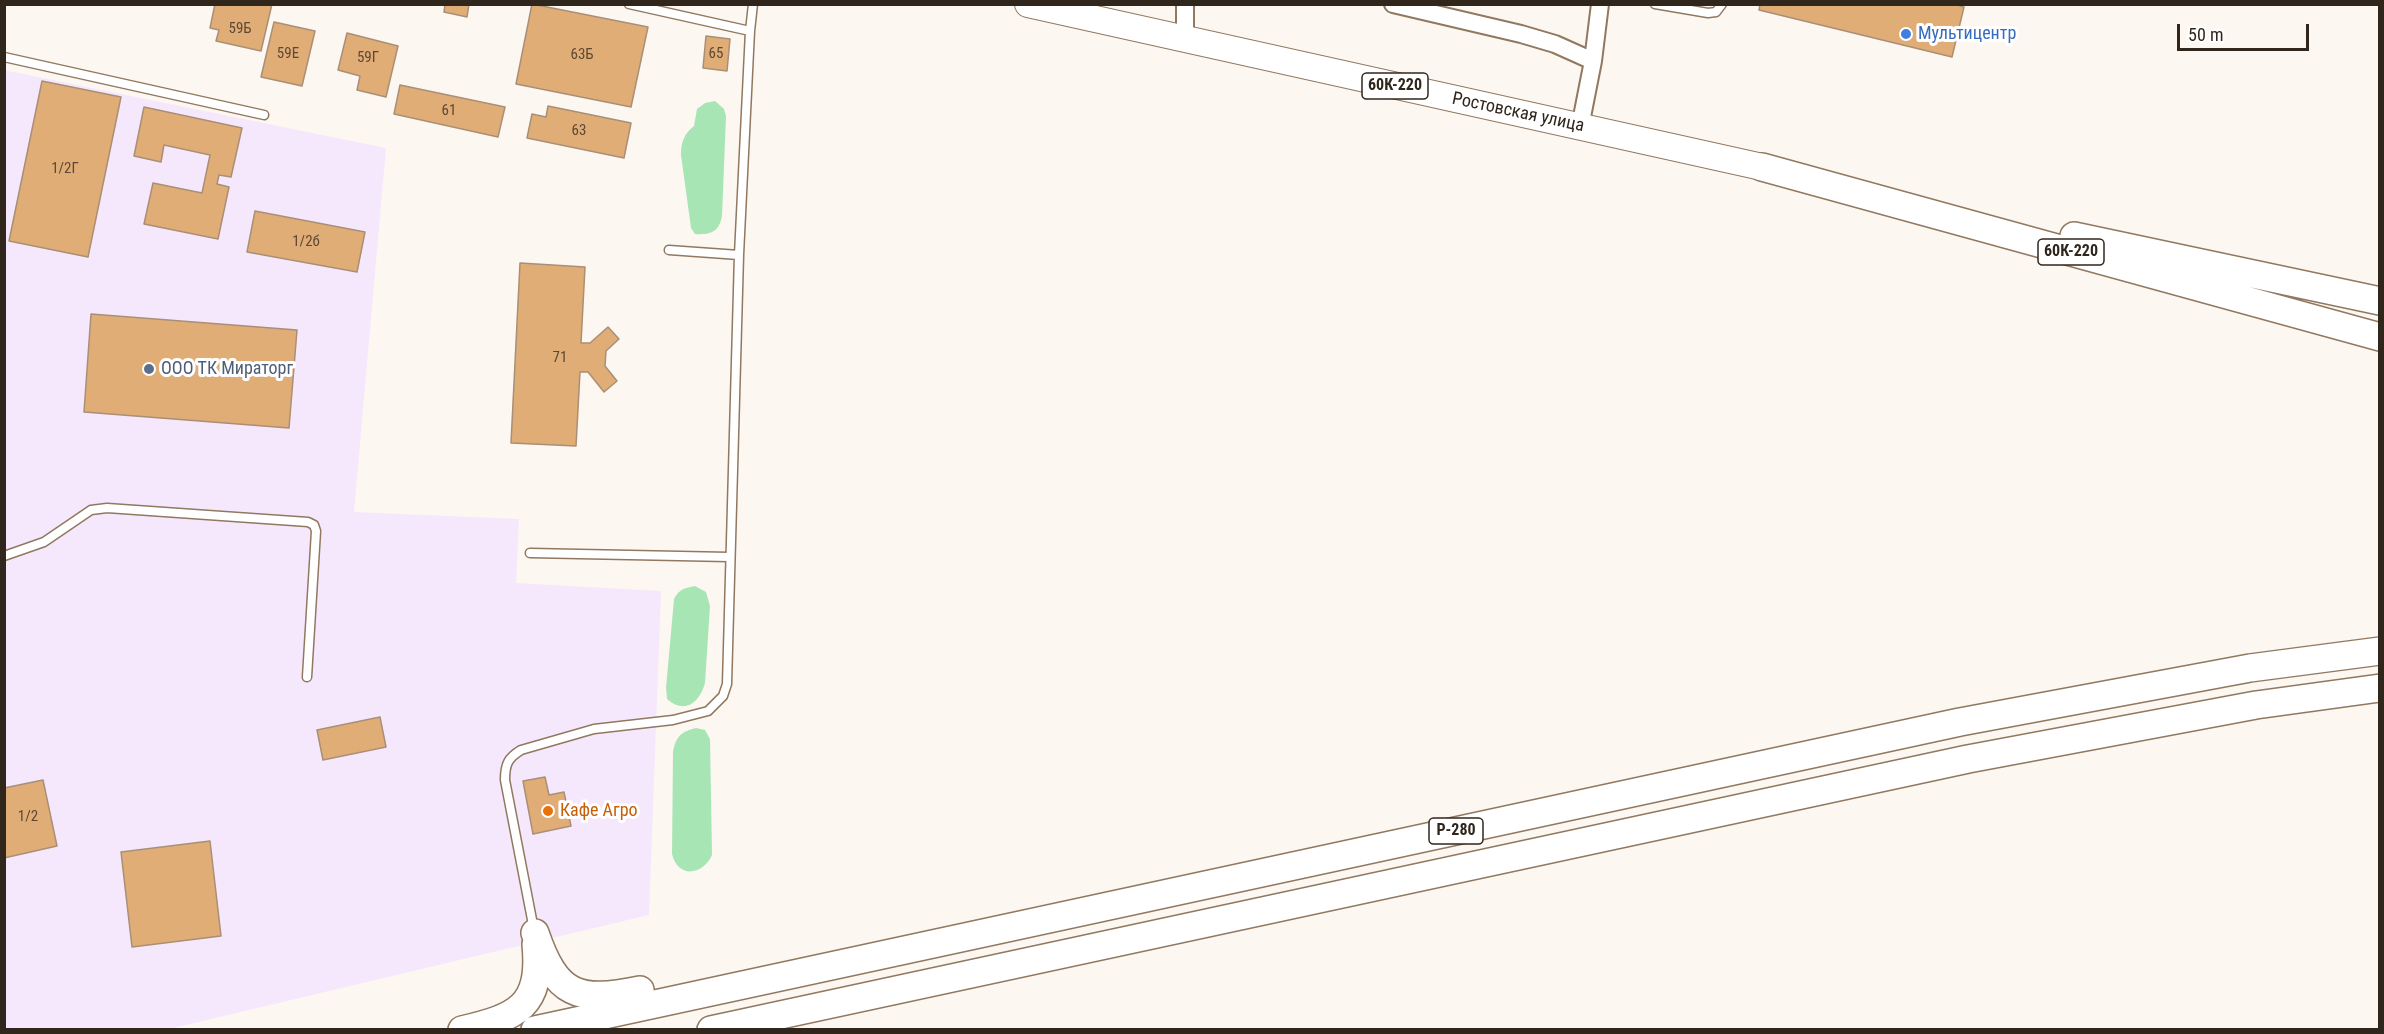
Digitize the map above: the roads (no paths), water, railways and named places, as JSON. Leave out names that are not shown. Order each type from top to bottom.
[{"type":"highway","name":"60К-220","points":[[1762,167],[2379,301]]},
{"type":"highway","name":"60К-220","points":[[1762,167],[2379,337]]},
{"type":"highway","name":"Р-280","points":[[535,1029],[1960,722],[2250,668],[2379,651]]},
{"type":"highway","name":"Р-280","points":[[711,1029],[1968,759],[2256,705],[2379,688]]},
{"type":"highway","points":[[535,933],[544,962],[560,983],[581,994],[613,996],[882,938],[1079,912]]},
{"type":"highway","points":[[462,1029],[494,1022],[521,1010],[533,992],[538,964],[535,933]]},
{"type":"highway","points":[[781,1029],[938,997],[1148,935]]},
{"type":"main road","name":"Ростовская улица","points":[[1028,4],[1762,167]]},
{"type":"street","points":[[1185,4],[1185,40]]},
{"type":"street","points":[[1392,4],[1532,37],[1555,44],[1593,61]]},
{"type":"street","points":[[1580,127],[1593,61],[1600,4]]},
{"type":"lane","points":[[628,4],[750,31]]},
{"type":"lane","points":[[535,933],[505,780],[505,767],[510,757],[521,750],[594,729],[673,720],[708,711],[723,696],[727,684],[729,557],[740,255],[753,4]]},
{"type":"lane","points":[[1655,4],[1708,13],[1716,12],[1722,4]]},
{"type":"lane","points":[[4,57],[264,115]]},
{"type":"lane","points":[[669,250],[740,255]]},
{"type":"lane","points":[[4,556],[44,542],[91,510],[107,508],[308,522],[314,525],[316,531],[307,677]]},
{"type":"lane","points":[[530,553],[729,557]]},
{"type":"place","name":"Мультицентр","points":[[1906,34]]},
{"type":"place","name":"ООО ТК Мираторг","points":[[149,369]]},
{"type":"place","name":"Кафе Агро","points":[[548,811]]}]
